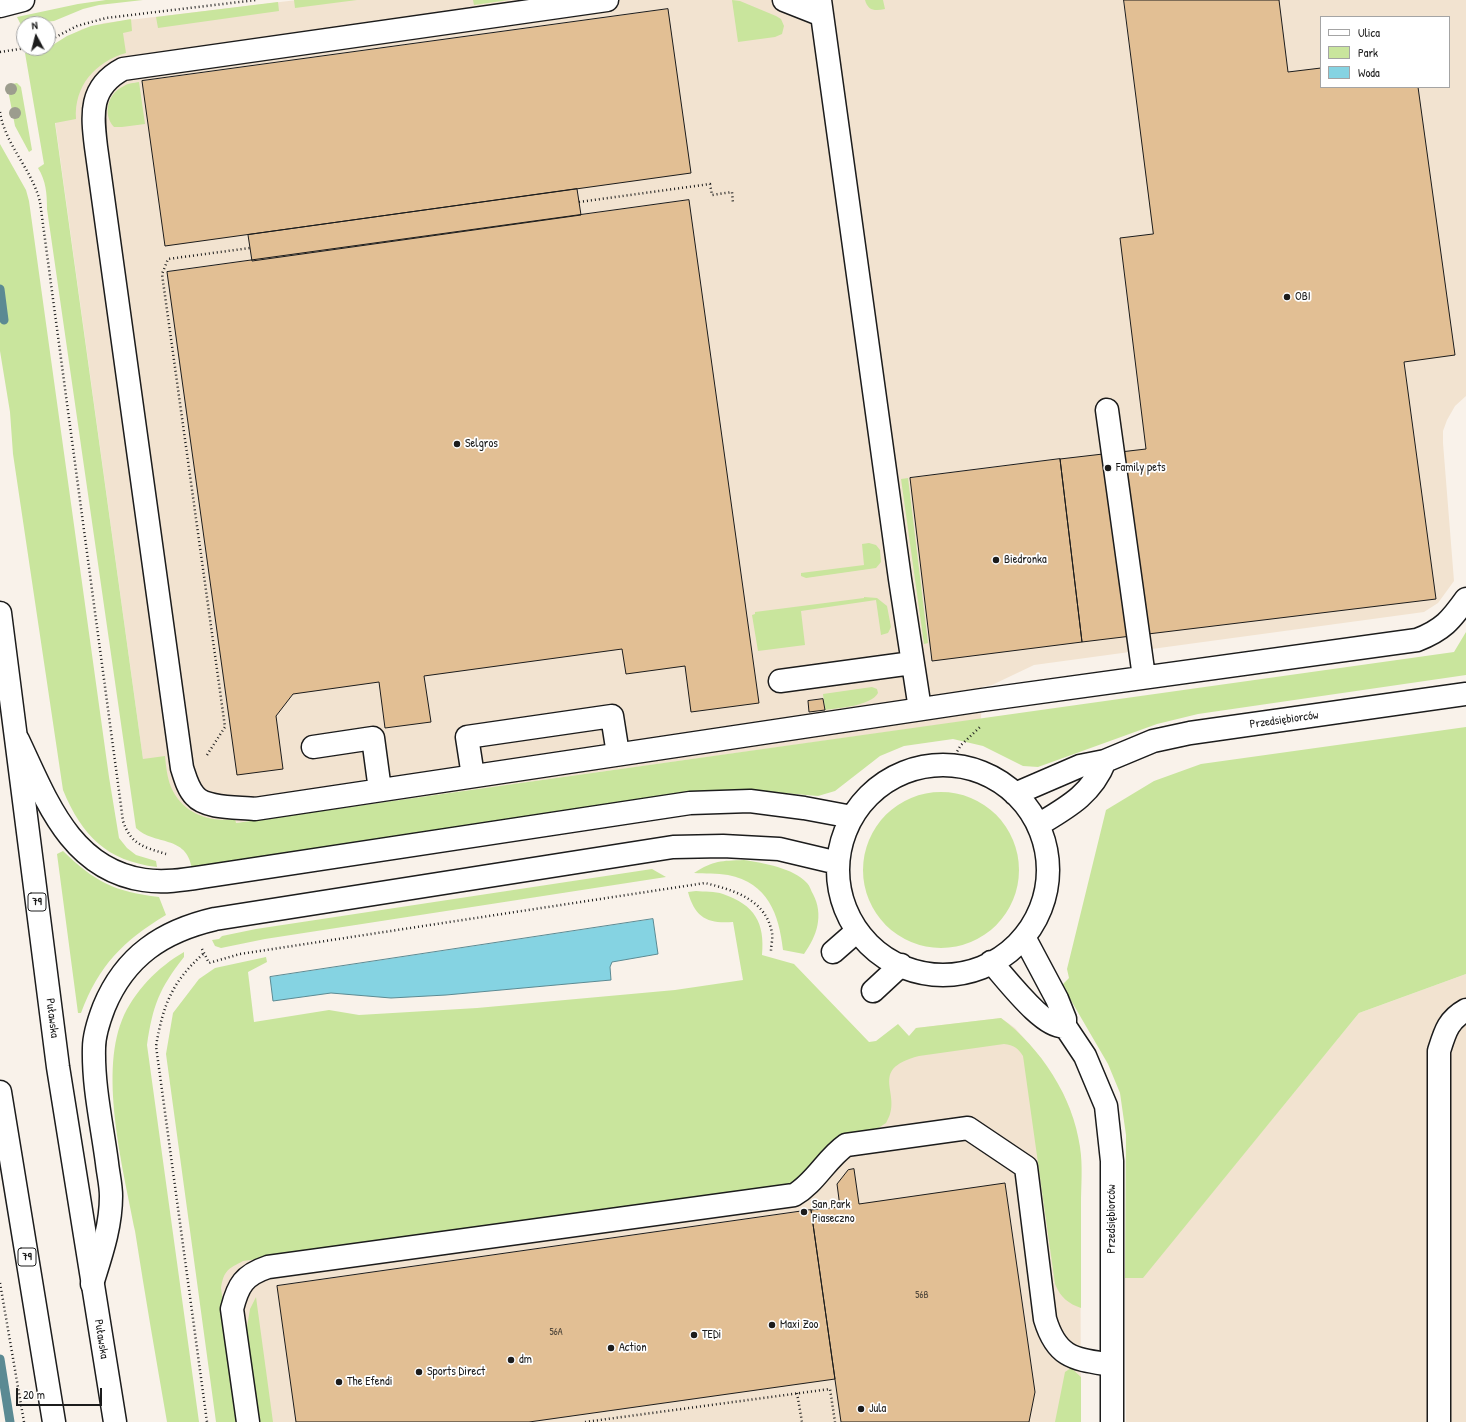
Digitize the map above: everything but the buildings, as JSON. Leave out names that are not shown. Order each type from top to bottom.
[{"type":"street","points":[[0,6],[23,0]]},
{"type":"street","points":[[607,0],[557,3],[123,69],[111,76],[102,86],[96,99],[93,123],[98,163],[182,768],[187,784],[195,797],[206,804],[255,808],[989,699],[1417,640],[1442,628],[1452,619],[1466,599]]},
{"type":"street","points":[[784,0],[821,7],[912,663],[920,709]]},
{"type":"street","points":[[1107,410],[1144,677]]},
{"type":"street","name":"Puławska","points":[[0,613],[58,1067],[115,1422]]},
{"type":"street","points":[[780,681],[912,663]]},
{"type":"street","name":"Przedsiębiorców","points":[[1016,794],[1080,766],[1105,761],[1153,741],[1190,733],[1466,694]]},
{"type":"street","points":[[473,776],[467,738],[474,736],[612,716],[618,754]]},
{"type":"street","points":[[16,737],[54,816],[68,836],[90,858],[113,871],[144,880],[177,880],[202,877],[690,803],[750,801],[852,817]]},
{"type":"street","points":[[314,747],[373,738],[380,790]]},
{"type":"street","points":[[1038,825],[1090,789],[1099,777],[1105,761]]},
{"type":"street","points":[[949,765],[971,769],[992,777],[1016,794],[1026,806],[1038,825],[1046,848],[1048,871],[1046,889],[1037,917],[1024,937],[1006,954],[986,966],[963,973],[939,975],[915,971],[893,962],[873,948],[857,931],[846,910],[839,887],[838,863],[842,840],[852,817],[866,798],[884,783],[904,772],[926,766],[949,765]]},
{"type":"street","points":[[92,1284],[110,1220],[111,1194],[95,1070],[94,1047],[99,1022],[108,998],[121,974],[148,947],[172,932],[191,924],[215,919],[673,847],[723,846],[779,849],[838,863]]},
{"type":"street","points":[[833,952],[857,931]]},
{"type":"street","name":"Przedsiębiorców","points":[[1024,937],[1060,1005],[1065,1019],[1065,1026],[1086,1056],[1106,1106],[1112,1161],[1112,1422]]},
{"type":"street","points":[[991,962],[1045,1020],[1058,1027],[1065,1026]]},
{"type":"street","points":[[873,991],[901,965]]},
{"type":"street","points":[[1440,1422],[1439,1051],[1446,1028],[1454,1018],[1466,1010]]},
{"type":"street","name":"79","points":[[0,1092],[54,1422]]},
{"type":"street","points":[[248,1422],[232,1309],[237,1292],[245,1280],[254,1272],[268,1267],[794,1195],[802,1190],[836,1152],[846,1145],[968,1128],[1026,1167],[1044,1319],[1049,1334],[1058,1348],[1074,1358],[1112,1365]]},
{"type":"path","points":[[56,37],[77,26],[106,18],[256,0]]},
{"type":"path","points":[[0,52],[16,50]]},
{"type":"path","points":[[0,112],[2,125],[34,182],[40,202],[123,821],[129,835],[143,847],[170,855]]},
{"type":"path","points":[[579,202],[710,184],[712,195],[732,192],[733,203]]},
{"type":"path","points":[[187,784],[225,727],[162,274],[168,258],[250,248]]},
{"type":"path","points":[[949,765],[961,745],[977,732],[987,714],[989,699]]},
{"type":"path","points":[[206,959],[209,963],[240,954],[705,883],[743,894],[754,903],[765,915],[772,933],[771,951]]},
{"type":"path","points":[[203,954],[190,965],[174,986],[162,1012],[156,1046],[207,1422]]},
{"type":"path","points":[[0,1283],[24,1422]]},
{"type":"path","points":[[585,1422],[830,1389],[835,1422]]},
{"type":"path","points":[[797,1393],[802,1422]]},
{"type":"shaded area","points":[[297,0],[1466,0],[1466,396],[1455,406],[1443,431],[1454,581],[1438,603],[1424,612],[1034,665],[992,685],[982,687],[981,719],[148,835],[143,759],[46,56],[56,56],[56,44],[82,29],[104,23]]},
{"type":"shaded area","points":[[1466,974],[1466,1422],[1126,1422],[1125,1278],[1143,1277],[1359,1013]]},
{"type":"shaded area","name":"San Park Piaseczno","points":[[1001,1018],[1015,1028],[1041,1058],[1063,1093],[1070,1109],[1080,1148],[1081,1422],[228,1422],[206,1260],[792,1179],[916,1028]]},
{"type":"green space","points":[[106,0],[143,0],[99,5],[83,9],[56,20],[56,16],[22,16],[78,4]]},
{"type":"green space","points":[[294,0],[357,0],[295,8]]},
{"type":"green space","points":[[473,0],[509,0],[474,5]]},
{"type":"green space","points":[[732,0],[740,1],[781,19],[784,26],[782,34],[775,37],[738,42]]},
{"type":"green space","points":[[865,0],[883,0],[885,9],[872,9],[866,4]]},
{"type":"green space","points":[[278,2],[279,11],[158,28],[156,17]]},
{"type":"green space","points":[[131,19],[132,31],[123,33],[126,53],[105,62],[89,77],[79,96],[76,107],[76,119],[55,123],[143,759],[165,756],[171,787],[182,804],[197,814],[216,819],[235,819],[236,823],[1454,652],[1466,632],[1466,675],[1198,714],[1157,724],[1038,767],[1023,766],[983,746],[953,739],[904,746],[880,756],[835,791],[818,796],[750,790],[700,791],[192,869],[189,858],[184,850],[177,845],[143,833],[136,828],[47,209],[46,192],[43,178],[38,168],[44,164],[26,56],[56,56],[56,43],[67,36],[91,26]]},
{"type":"green space","points":[[139,82],[145,124],[114,127],[108,116],[108,104],[118,89],[129,84]]},
{"type":"green space","points":[[17,83],[21,87],[32,150],[29,152],[15,126],[7,85]]},
{"type":"green space","points":[[0,144],[26,190],[29,201],[109,777],[119,838],[127,848],[136,855],[156,861],[157,867],[139,864],[124,859],[98,844],[79,821],[63,790],[13,454],[10,412],[0,351]]},
{"type":"green space","points":[[908,478],[928,643],[924,644],[901,479]]},
{"type":"green space","points":[[869,543],[876,545],[880,550],[881,562],[876,568],[806,578],[801,576],[801,573],[864,565],[862,544]]},
{"type":"green space","points":[[864,597],[877,598],[887,606],[891,627],[888,633],[881,635],[876,600],[801,611],[805,645],[758,651],[752,615],[755,614],[755,612]]},
{"type":"green space","points":[[872,687],[877,689],[878,693],[869,701],[854,706],[825,710],[823,694]]},
{"type":"green space","points":[[1466,727],[1466,974],[1359,1013],[1143,1278],[1125,1278],[1126,1135],[1120,1093],[1108,1064],[1062,985],[1069,978],[1067,969],[1106,810],[1154,781],[1201,764]]},
{"type":"green space","points":[[933,792],[949,792],[964,795],[978,801],[991,810],[1001,820],[1010,833],[1016,847],[1019,870],[1018,885],[1010,907],[1001,920],[991,930],[978,939],[964,945],[949,948],[933,948],[918,945],[904,939],[891,930],[881,920],[872,907],[866,893],[863,878],[863,862],[866,847],[872,833],[881,820],[891,810],[904,801],[918,795]]},
{"type":"green space","points":[[63,851],[85,871],[106,884],[130,892],[159,897],[166,915],[137,935],[114,956],[96,981],[81,1013],[78,1013],[57,854]]},
{"type":"green space","points":[[744,860],[786,870],[801,878],[809,886],[818,910],[818,925],[809,947],[804,954],[783,950],[778,924],[769,902],[753,885],[742,879],[728,875],[694,873],[713,863]]},
{"type":"green space","points":[[652,869],[666,877],[265,939],[221,948],[215,946],[212,940],[219,939],[222,936],[256,929]]},
{"type":"green space","points":[[696,891],[723,894],[734,898],[750,910],[756,917],[762,934],[762,955],[794,964],[869,1042],[876,1041],[898,1024],[909,1036],[916,1028],[1001,1018],[1016,1030],[1029,1044],[1053,1075],[1062,1092],[1076,1128],[1080,1147],[1082,1169],[1081,1308],[1065,1299],[1059,1293],[1055,1284],[1023,1056],[1015,1047],[1004,1044],[919,1056],[903,1062],[894,1068],[890,1076],[889,1084],[892,1102],[891,1112],[886,1123],[796,1181],[782,1187],[243,1261],[234,1266],[225,1274],[221,1288],[239,1422],[216,1422],[166,1054],[173,1013],[199,979],[215,968],[266,957],[267,962],[248,972],[254,1022],[329,1010],[359,1015],[477,1008],[675,990],[743,980],[733,922],[716,922],[704,918],[694,908],[688,892]]},
{"type":"green space","points":[[184,952],[184,957],[175,968],[158,998],[147,1045],[199,1422],[167,1422],[135,1231],[120,1153],[113,1096],[113,1069],[116,1043],[122,1020],[133,999],[156,972]]},
{"type":"green space","points":[[256,1297],[273,1422],[259,1422],[246,1333],[250,1309]]},
{"type":"green space","points":[[1071,1368],[1081,1377],[1081,1422],[1055,1422],[1065,1372]]},
{"type":"water","points":[[653,919],[658,954],[612,962],[610,967],[611,980],[446,995],[391,998],[331,993],[273,1001],[270,977]]},
{"type":"waterway","points":[[0,289],[4,320]]},
{"type":"waterway","points":[[0,1359],[10,1422]]},
{"type":"place","name":"OBI","points":[[1287,297]]},
{"type":"place","name":"Selgros","points":[[457,444]]},
{"type":"place","name":"Family pets","points":[[1108,468]]},
{"type":"place","name":"Biedronka","points":[[996,560]]},
{"type":"place","name":"San Park Piaseczno","points":[[804,1212]]},
{"type":"place","name":"Maxi Zoo","points":[[772,1325]]},
{"type":"place","name":"TEDi","points":[[694,1335]]},
{"type":"place","name":"Action","points":[[611,1348]]},
{"type":"place","name":"dm","points":[[511,1360]]},
{"type":"place","name":"Sports Direct","points":[[419,1372]]},
{"type":"place","name":"The Efendi","points":[[339,1382]]},
{"type":"place","name":"Jula","points":[[861,1409]]}]
